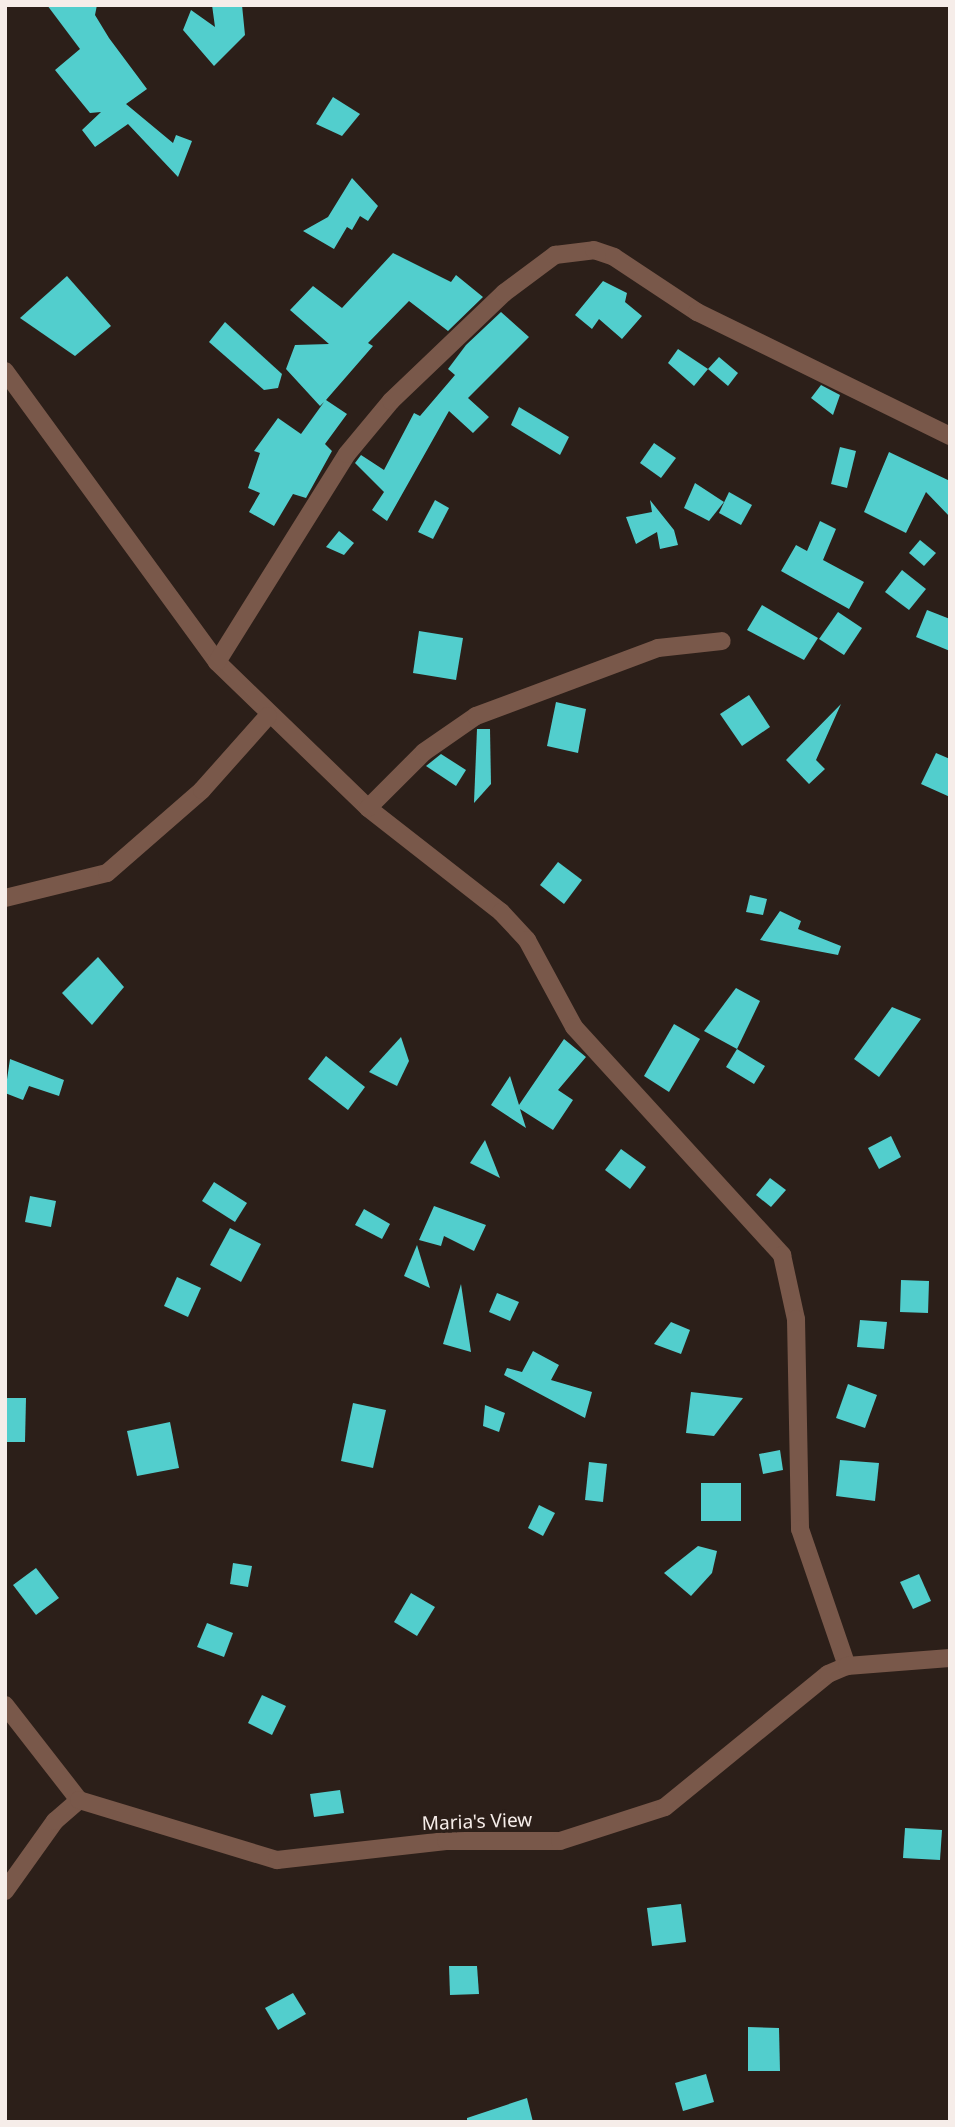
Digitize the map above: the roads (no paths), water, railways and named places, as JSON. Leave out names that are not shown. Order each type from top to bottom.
[{"type":"street","points":[[217,662],[347,454],[391,401],[504,293],[555,255],[594,250],[614,257],[697,312],[950,436]]},
{"type":"street","points":[[5,371],[217,662],[268,716],[368,808],[502,912],[527,940],[574,1027],[782,1255],[796,1319],[800,1529],[847,1666]]},
{"type":"street","points":[[368,808],[424,752],[476,716],[658,648],[722,641]]},
{"type":"street","points":[[5,898],[107,873],[202,790],[268,716]]},
{"type":"street","name":"Maria's View","points":[[79,1800],[277,1860],[446,1841],[560,1841],[665,1807],[828,1674],[847,1666],[950,1658]]},
{"type":"street","points":[[5,1705],[79,1800],[55,1821],[5,1891]]}]
